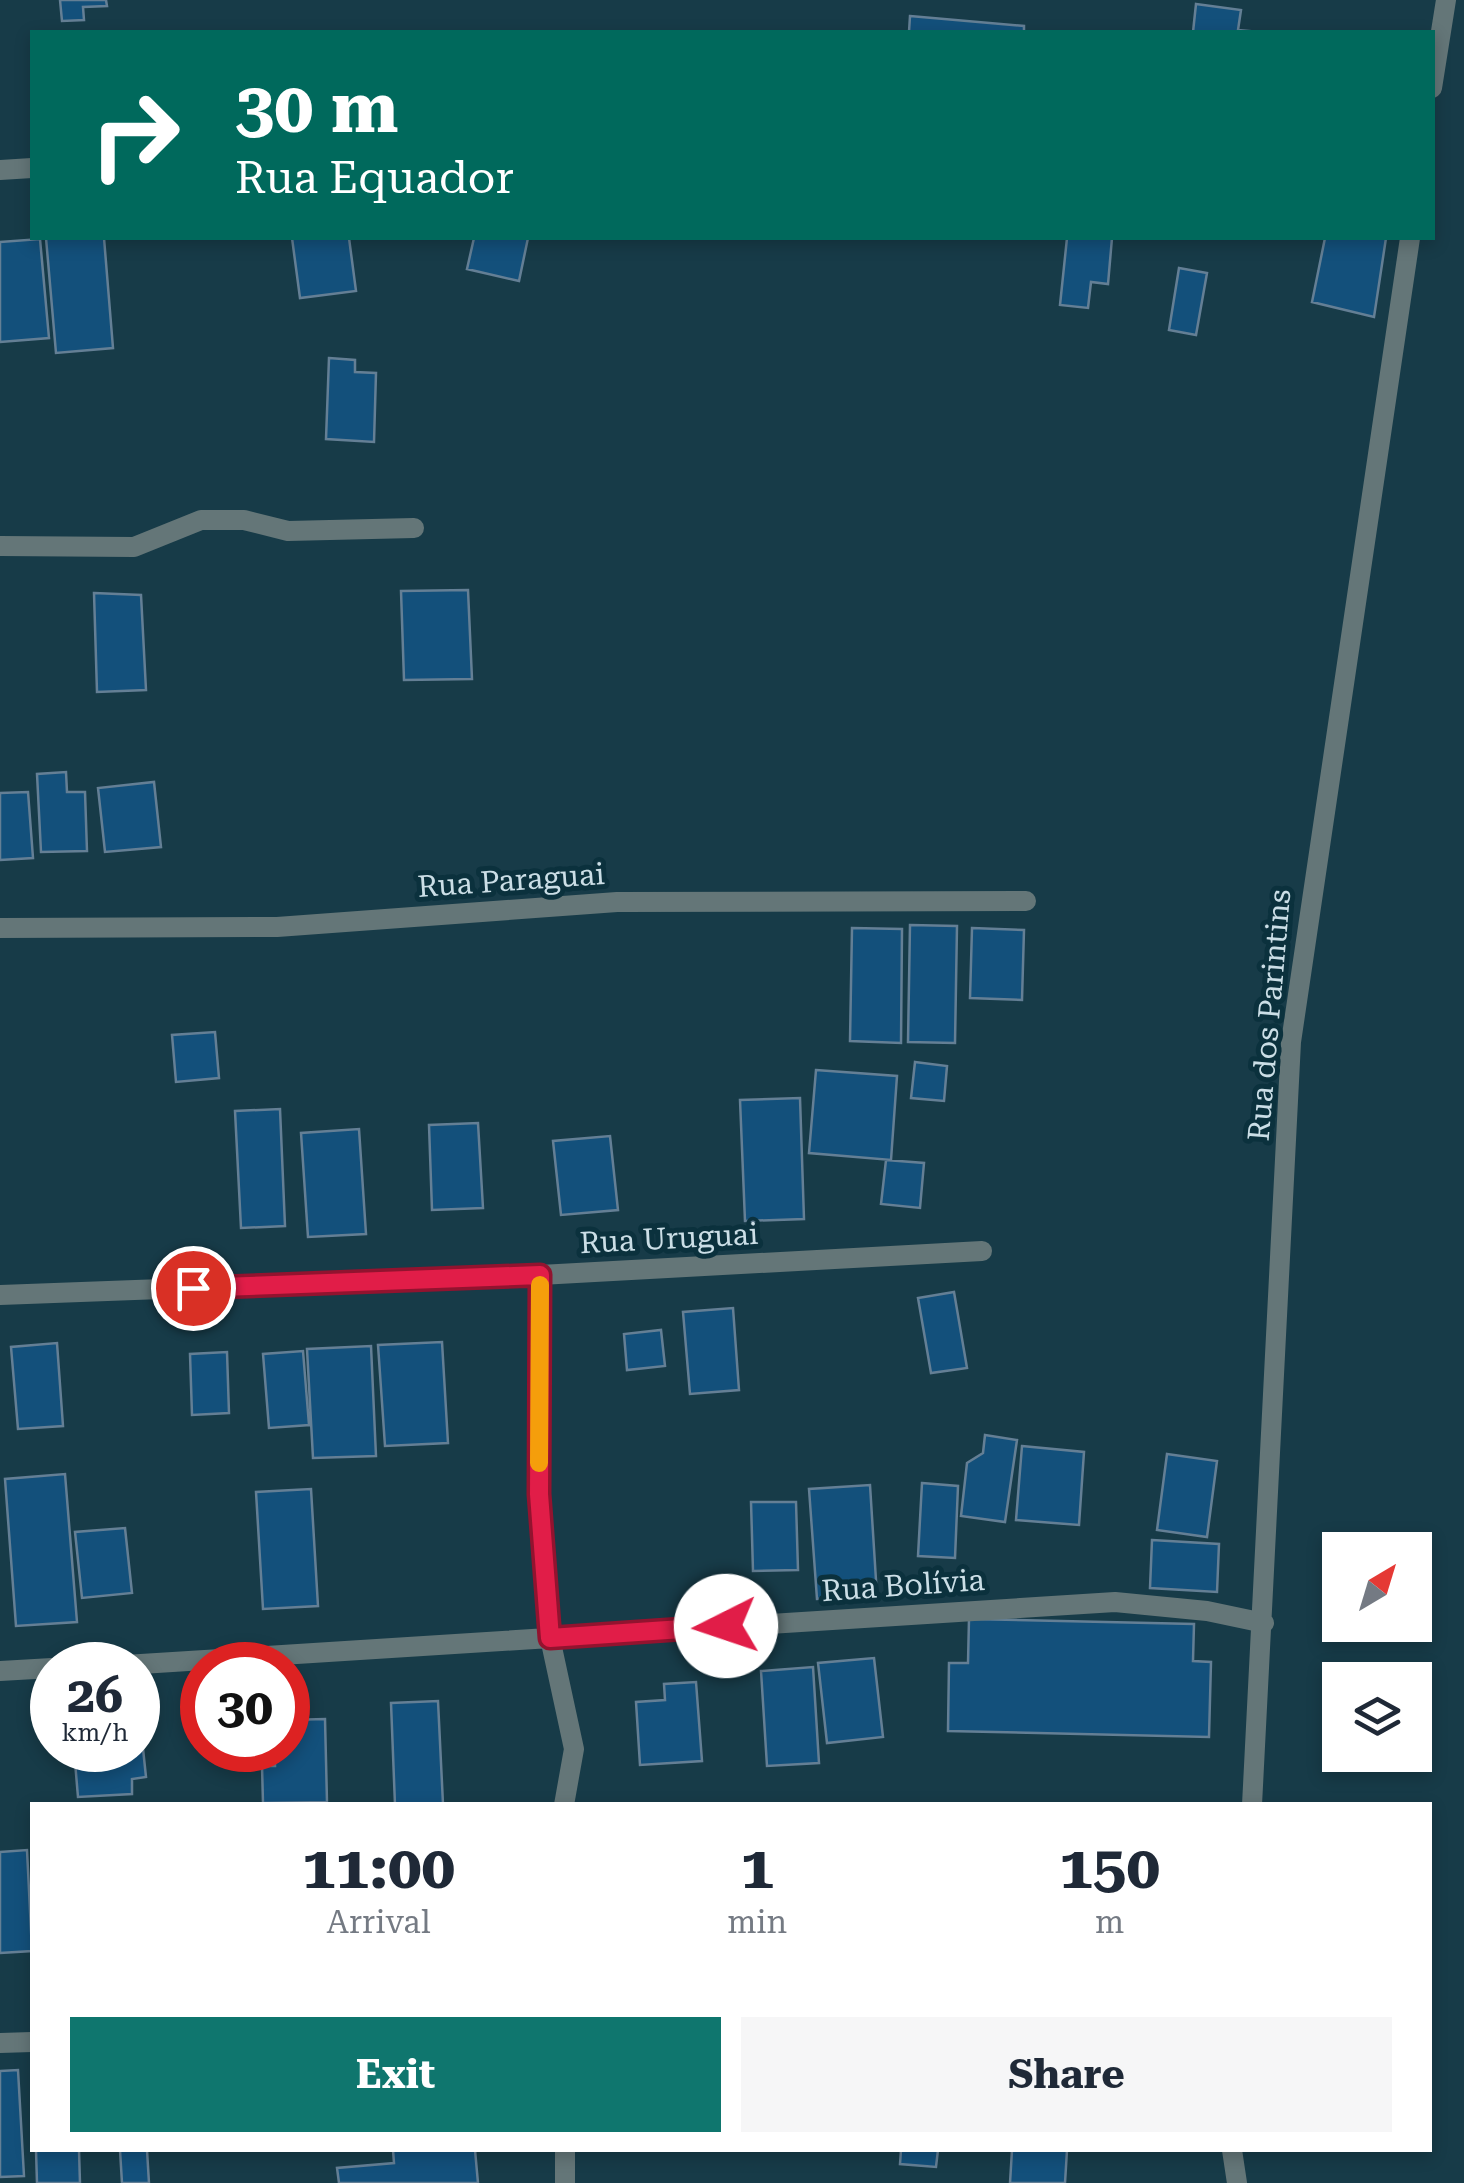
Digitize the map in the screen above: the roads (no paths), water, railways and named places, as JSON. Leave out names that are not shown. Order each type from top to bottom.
[{"type":"street","points":[[1435,69],[1446,0]]},
{"type":"street","points":[[0,170],[30,168]]},
{"type":"street","name":"Rua dos Parintins","points":[[1252,1802],[1291,1042],[1410,240]]},
{"type":"street","points":[[0,546],[134,547],[201,520],[244,520],[288,532],[414,528]]},
{"type":"street","name":"Rua Paraguai","points":[[0,928],[277,927],[616,902],[1026,901]]},
{"type":"street","name":"Rua Uruguai","points":[[0,1295],[540,1275],[982,1251]]},
{"type":"street","points":[[540,1275],[539,1494],[550,1638],[574,1749],[565,1802]]},
{"type":"street","name":"Rua Bolívia","points":[[160,1663],[1115,1602],[1208,1612],[1264,1623]]},
{"type":"street","points":[[0,1671],[30,1669]]},
{"type":"street","points":[[0,2043],[30,2042]]},
{"type":"street","points":[[565,2183],[566,2152]]},
{"type":"street","points":[[1232,2152],[1237,2183]]}]
